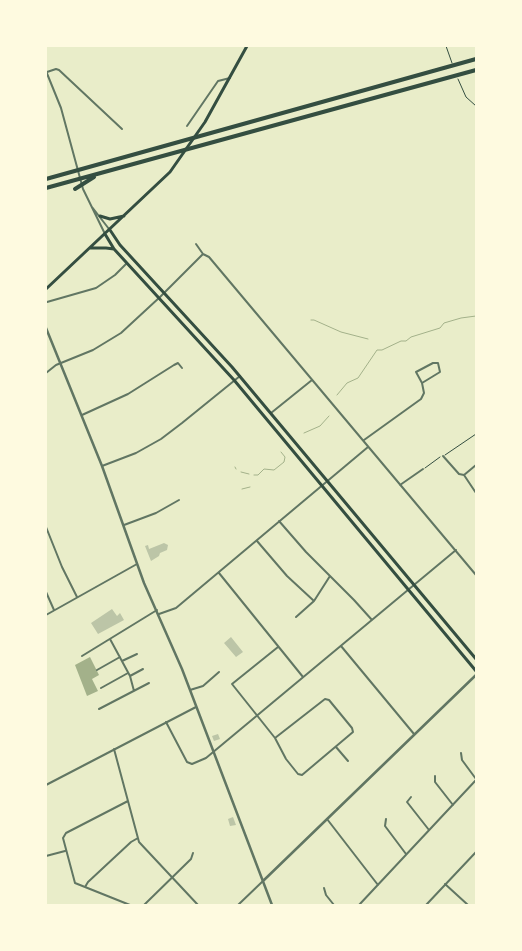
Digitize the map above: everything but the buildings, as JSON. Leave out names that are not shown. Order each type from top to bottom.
[{"type":"highway","points":[[46,179],[476,60]]},
{"type":"highway","points":[[46,188],[98,175],[476,70]]},
{"type":"highway","points":[[75,189],[98,175]]},
{"type":"main road","points":[[46,289],[89,248],[126,216],[174,167],[205,122],[247,46]]},
{"type":"main road","points":[[100,216],[110,219],[126,216]]},
{"type":"main road","points":[[110,230],[120,245],[166,292],[240,376],[476,659]]},
{"type":"main road","points":[[105,234],[114,249],[160,297],[234,380],[476,671]]},
{"type":"main road","points":[[89,248],[114,249]]},
{"type":"street","points":[[105,234],[83,189],[61,108],[46,72],[59,70],[122,129]]},
{"type":"street","points":[[188,126],[218,81],[231,77]]},
{"type":"street","points":[[90,204],[110,230]]},
{"type":"street","points":[[196,244],[203,254],[209,257],[364,440],[368,447],[476,575]]},
{"type":"street","points":[[46,373],[62,363],[108,342],[132,323],[166,292],[203,254]]},
{"type":"street","points":[[47,302],[96,288],[104,284],[127,263]]},
{"type":"street","points":[[46,328],[62,363],[102,466],[137,564],[190,690],[272,905]]},
{"type":"street","points":[[82,415],[128,394],[178,363],[182,368]]},
{"type":"street","points":[[364,440],[421,399],[424,393],[422,383],[416,372],[433,363],[438,363],[440,372],[422,383]]},
{"type":"street","points":[[102,466],[136,453],[161,439],[187,420],[240,376]]},
{"type":"street","points":[[271,413],[312,380]]},
{"type":"street","points":[[159,614],[176,608],[368,447]]},
{"type":"street","points":[[443,456],[459,474],[464,475],[476,492]]},
{"type":"street","points":[[464,475],[476,465]]},
{"type":"street","points":[[400,485],[423,469]]},
{"type":"street","points":[[124,526],[156,513],[178,500]]},
{"type":"street","points":[[279,521],[306,552],[372,620]]},
{"type":"street","points":[[46,527],[62,567],[77,597]]},
{"type":"street","points":[[257,540],[287,576],[314,601]]},
{"type":"street","points":[[166,722],[189,764],[206,758],[456,550]]},
{"type":"street","points":[[46,615],[137,564]]},
{"type":"street","points":[[219,572],[303,677]]},
{"type":"street","points":[[296,617],[314,601],[330,576]]},
{"type":"street","points":[[46,592],[54,610]]},
{"type":"street","points":[[82,656],[156,610]]},
{"type":"street","points":[[110,639],[129,674],[134,691]]},
{"type":"street","points":[[341,646],[414,734]]},
{"type":"street","points":[[275,738],[323,699],[327,699],[353,730],[352,734],[304,774],[300,775],[286,759],[275,738],[258,715],[232,684],[278,647]]},
{"type":"street","points":[[122,661],[137,654]]},
{"type":"street","points":[[97,670],[120,657]]},
{"type":"street","points":[[101,688],[129,674],[143,669]]},
{"type":"street","points":[[190,690],[203,686],[219,672]]},
{"type":"street","points":[[238,905],[476,675]]},
{"type":"street","points":[[99,709],[149,683]]},
{"type":"street","points":[[46,785],[196,707]]},
{"type":"street","points":[[336,747],[348,761]]},
{"type":"street","points":[[114,749],[138,838],[142,845],[198,905]]},
{"type":"street","points":[[359,905],[476,780],[462,760],[461,753]]},
{"type":"street","points":[[435,776],[435,782],[453,805]]},
{"type":"street","points":[[411,797],[407,802],[429,830]]},
{"type":"street","points":[[128,801],[64,834],[62,838],[74,882],[130,905]]},
{"type":"street","points":[[327,819],[378,885]]},
{"type":"street","points":[[386,819],[385,826],[406,854]]},
{"type":"street","points":[[85,887],[88,882],[122,850],[138,838]]},
{"type":"street","points":[[46,856],[65,851]]},
{"type":"street","points":[[426,905],[476,852]]},
{"type":"street","points":[[144,905],[191,859],[193,853]]},
{"type":"street","points":[[445,884],[468,905]]},
{"type":"street","points":[[324,888],[326,895],[334,905]]},
{"type":"path","points":[[446,46],[450,57]]},
{"type":"path","points":[[461,86],[466,97],[476,106]]},
{"type":"path","points":[[423,469],[476,434]]},
{"type":"shaded area","points":[[90,657],[99,675],[92,679],[98,691],[87,696],[75,665]]},
{"type":"waterway","points":[[337,395],[347,383],[358,378],[377,350],[382,350],[401,341],[406,341],[411,337],[440,328],[444,323],[461,318],[476,316]]},
{"type":"waterway","points":[[311,320],[341,332],[368,339]]},
{"type":"waterway","points":[[304,433],[320,426],[329,416]]},
{"type":"waterway","points":[[254,475],[258,475],[264,469],[274,470],[284,462],[285,457],[281,452]]},
{"type":"waterway","points":[[241,472],[249,474]]},
{"type":"waterway","points":[[242,489],[250,487]]}]
